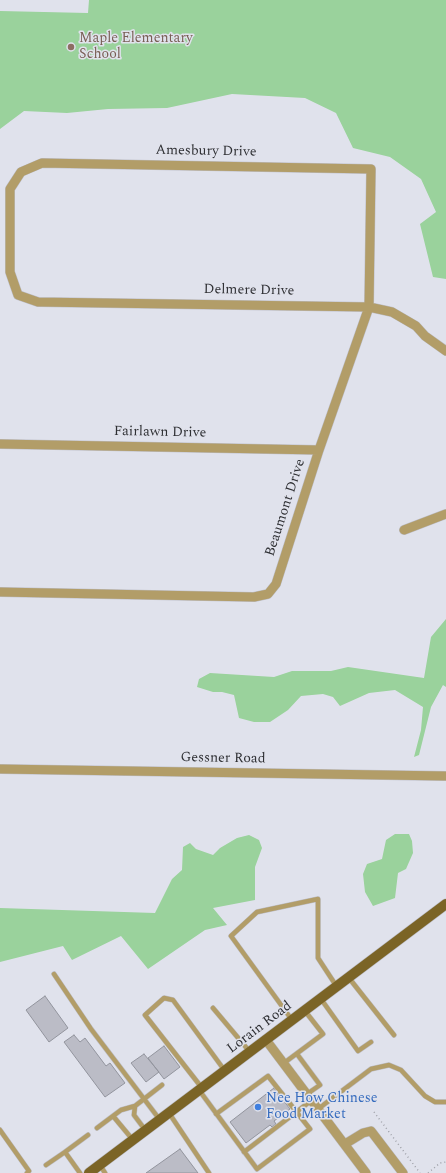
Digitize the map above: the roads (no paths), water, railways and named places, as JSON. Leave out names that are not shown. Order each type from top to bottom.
[{"type":"main road","name":"Lorain Road","points":[[89,1173],[102,1169],[133,1140],[446,904]]},
{"type":"street","name":"Amesbury Drive","points":[[42,163],[371,169]]},
{"type":"street","name":"Delmere Drive","points":[[42,163],[21,172],[10,189],[10,272],[18,295],[38,302],[369,307],[392,312],[416,326],[425,336],[446,351]]},
{"type":"street","name":"Beaumont Drive","points":[[0,592],[254,597],[268,594],[276,584],[319,450],[369,307],[371,169]]},
{"type":"street","name":"Fairlawn Drive","points":[[0,444],[319,450]]},
{"type":"street","points":[[404,530],[446,514]]},
{"type":"street","name":"Gessner Road","points":[[0,769],[446,776]]},
{"type":"street","points":[[266,1040],[366,1173]]},
{"type":"street","points":[[345,1144],[363,1133],[372,1132],[403,1173]]},
{"type":"lane","points":[[292,1020],[231,936],[257,912],[318,899],[318,958],[337,987]]},
{"type":"lane","points":[[54,974],[91,1029],[160,1120]]},
{"type":"lane","points":[[349,978],[394,1035]]},
{"type":"lane","points":[[216,1114],[268,1076],[310,1129],[257,1170],[216,1114],[200,1089],[145,1015],[164,998],[172,1000],[225,1071]]},
{"type":"lane","points":[[320,1000],[358,1051],[371,1042]]},
{"type":"lane","points":[[213,1008],[250,1052]]},
{"type":"lane","points":[[284,1063],[323,1034],[305,1011]]},
{"type":"lane","points":[[244,1152],[297,1113],[320,1084],[297,1054]]},
{"type":"lane","points":[[318,1109],[371,1069],[389,1065],[401,1070],[425,1096],[435,1102],[446,1102]]},
{"type":"lane","points":[[97,1128],[122,1110],[135,1106],[162,1085]]},
{"type":"lane","points":[[135,1106],[134,1115],[146,1131]]},
{"type":"lane","points":[[169,1113],[209,1173]]},
{"type":"lane","points":[[113,1116],[133,1140]]},
{"type":"lane","points":[[0,1130],[28,1172]]},
{"type":"lane","points":[[46,1166],[88,1136]]},
{"type":"lane","points":[[65,1152],[80,1173]]},
{"type":"place","name":"Maple Elementary School","points":[[71,47]]},
{"type":"place","name":"Nee How Chinese Food Market","points":[[258,1107]]}]
